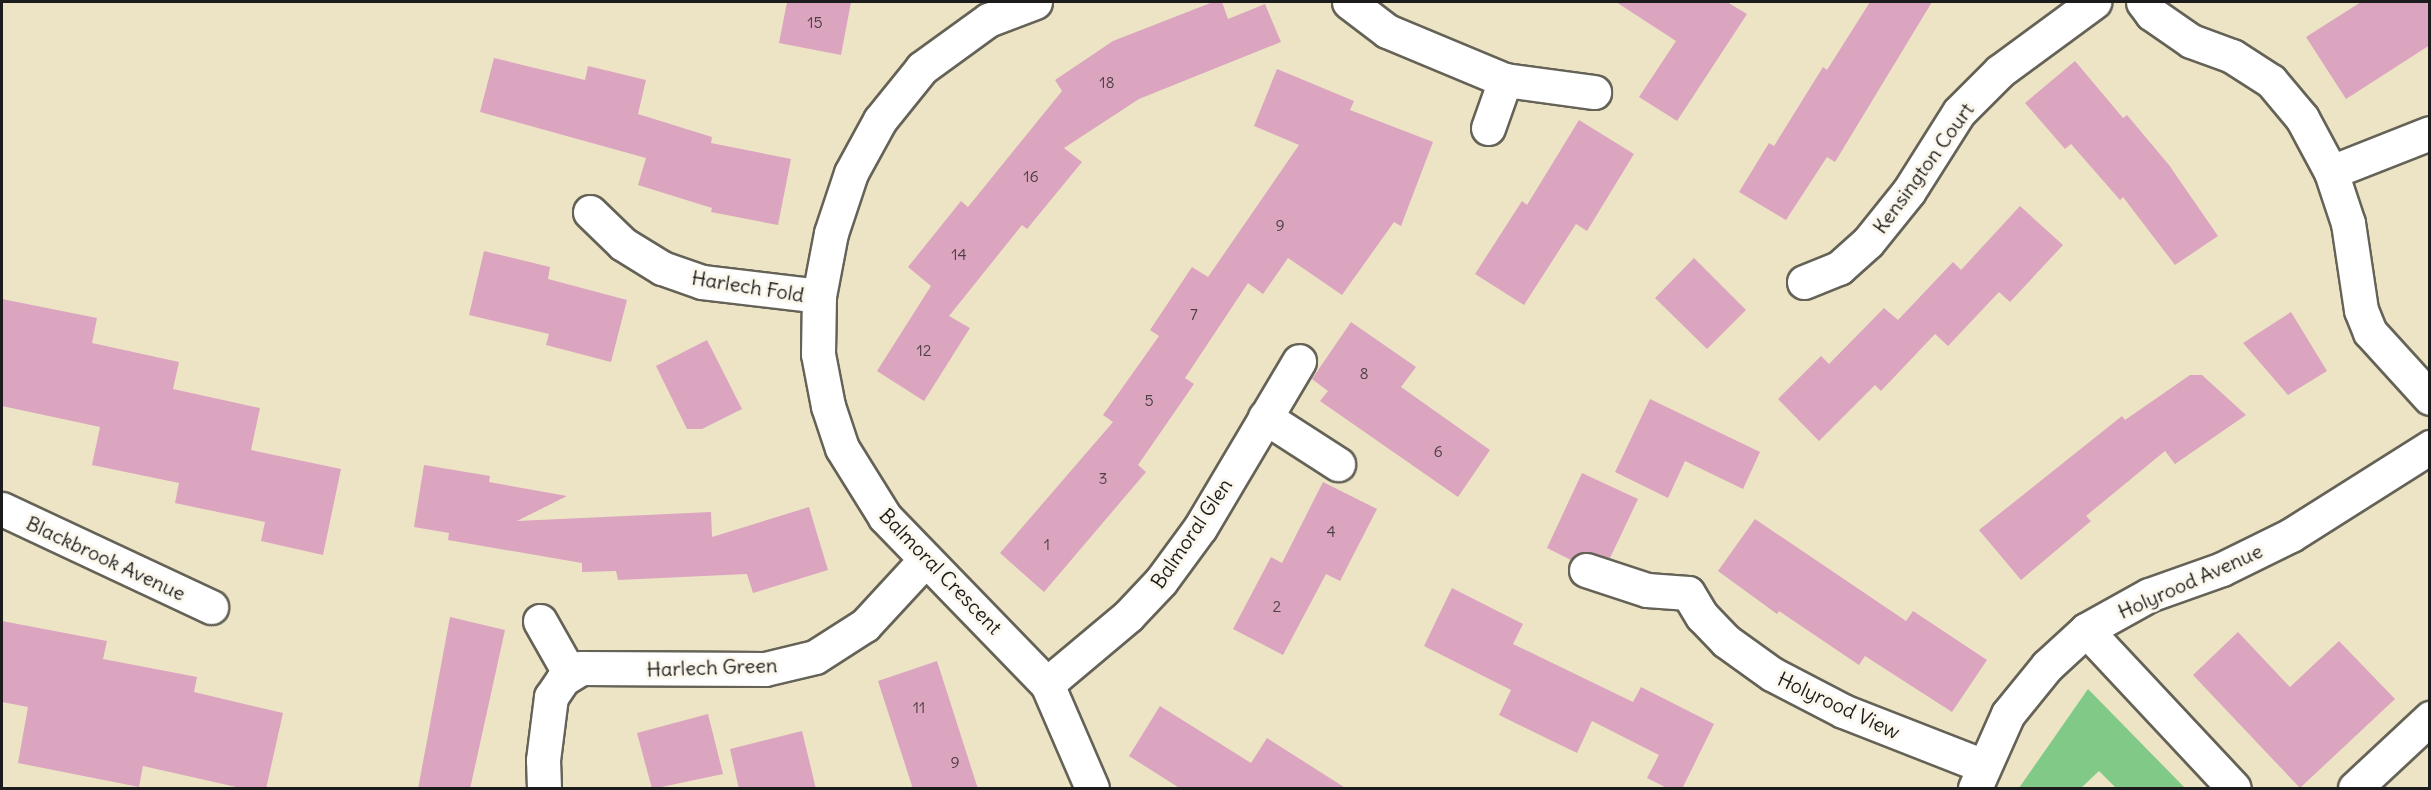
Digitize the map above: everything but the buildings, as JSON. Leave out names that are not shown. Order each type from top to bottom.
[{"type":"street","name":"Balmoral Crescent","points":[[1035,2],[983,11],[922,68],[880,120],[851,173],[831,233],[819,297],[818,354],[828,406],[842,448],[885,517],[1047,684],[1092,789]]},
{"type":"street","points":[[1349,2],[1387,31],[1505,80],[1594,92]]},
{"type":"street","name":"Kensington Court","points":[[1804,282],[1839,268],[1868,242],[1909,191],[1959,112],[2000,71],[2094,2]]},
{"type":"street","points":[[2143,2],[2152,14],[2191,41],[2232,56],[2271,81],[2302,117],[2331,172],[2348,223],[2361,310],[2370,332],[2430,398]]},
{"type":"street","points":[[1488,128],[1505,80]]},
{"type":"street","points":[[2331,172],[2430,134]]},
{"type":"street","name":"Harlech Fold","points":[[590,212],[623,244],[662,268],[702,282],[819,297]]},
{"type":"street","name":"Balmoral Glen","points":[[1047,684],[1128,616],[1161,581],[1200,528],[1299,361]]},
{"type":"street","points":[[1265,417],[1338,464]]},
{"type":"street","name":"Holyrood Avenue","points":[[1979,777],[2008,714],[2047,666],[2086,630],[2149,595],[2222,568],[2292,535],[2430,447]]},
{"type":"street","name":"Blackbrook Avenue","points":[[2,509],[211,607]]},
{"type":"street","name":"Harlech Green","points":[[570,674],[581,668],[765,669],[815,657],[865,625],[925,560]]},
{"type":"street","name":"Holyrood View","points":[[1586,570],[1647,590],[1688,593],[1702,616],[1726,640],[1772,675],[1979,777]]},
{"type":"street","points":[[540,621],[570,674],[550,698],[543,760],[544,789]]},
{"type":"street","points":[[2086,630],[2234,789]]},
{"type":"street","points":[[2355,789],[2430,718]]},
{"type":"green space","points":[[2088,689],[2185,788],[2116,788],[2099,771],[2081,788],[2019,788]]}]
